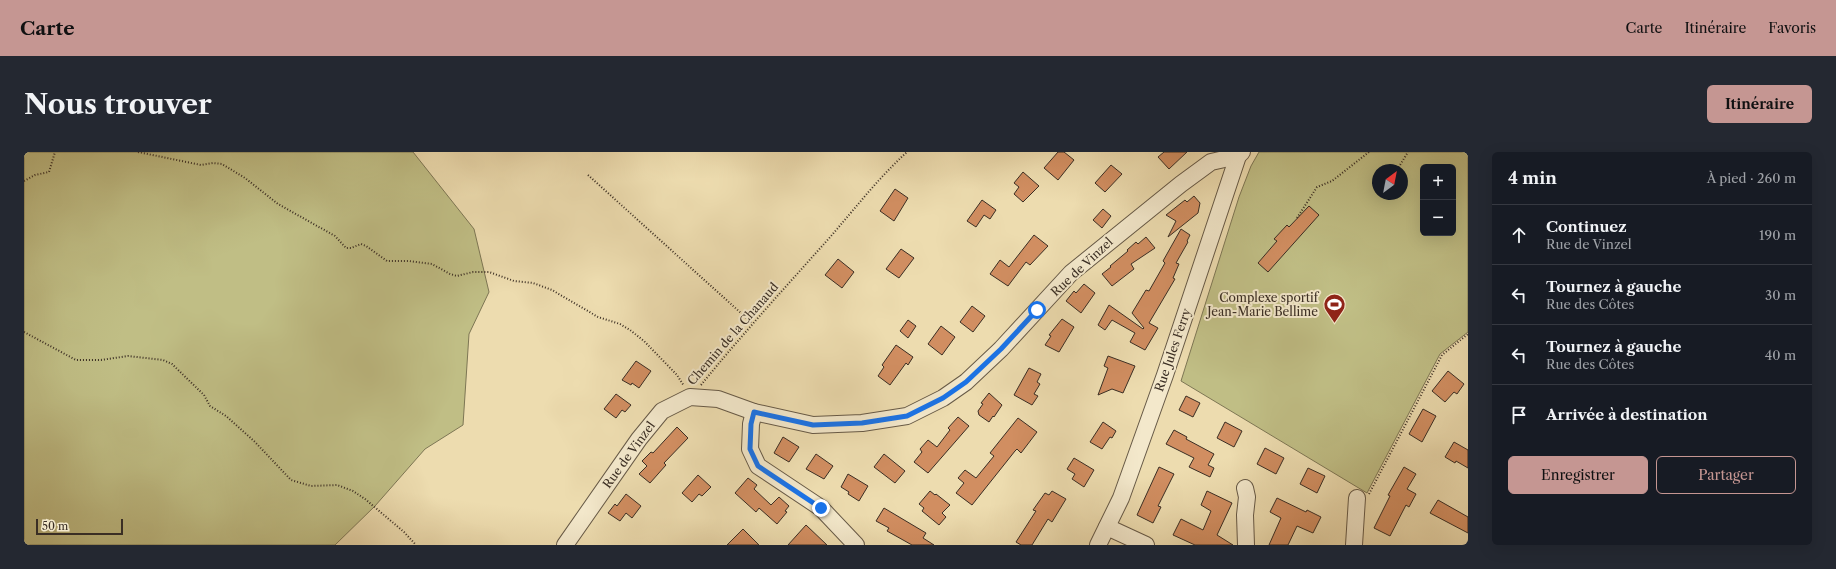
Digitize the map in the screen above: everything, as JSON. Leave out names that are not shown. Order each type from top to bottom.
[{"type":"street","name":"Rue de Vinzel","points":[[565,545],[639,439],[662,411],[690,397],[718,399],[754,412],[813,425],[862,423],[907,416],[943,398],[972,376],[1001,349],[1071,273],[1181,184],[1211,162],[1240,154]]},
{"type":"street","name":"Rue Jules Ferry","points":[[1098,545],[1121,498],[1240,154]]},
{"type":"street","points":[[754,412],[751,424],[750,449],[758,466],[821,508],[856,545]]},
{"type":"street","points":[[1245,488],[1247,497],[1245,516],[1246,545]]},
{"type":"street","points":[[1354,545],[1357,498]]},
{"type":"street","points":[[1107,526],[1146,545]]},
{"type":"path","points":[[24,181],[35,175],[49,172],[55,152]]},
{"type":"path","name":"Chemin de la Chanaud","points":[[138,152],[202,165],[213,163],[222,164],[245,178],[278,204],[335,236],[346,248],[351,248],[361,244],[387,261],[409,261],[432,264],[450,274],[457,276],[473,272],[489,272],[514,281],[533,284],[552,290],[598,317],[620,324],[630,330],[644,341],[676,375],[690,397],[752,323],[823,245],[889,168],[907,152]]},
{"type":"path","points":[[1298,218],[1317,187],[1332,181],[1369,152]]},
{"type":"path","points":[[1401,164],[1408,152]]},
{"type":"path","points":[[588,175],[752,323]]},
{"type":"path","points":[[24,332],[76,360],[94,361],[128,356],[163,360],[172,364],[204,395],[210,406],[226,416],[255,442],[291,480],[311,486],[337,485],[353,491],[365,499],[404,532],[416,545]]},
{"type":"path","points":[[1357,498],[1368,496],[1442,354],[1468,334]]},
{"type":"shaded area","points":[[24,152],[413,152],[474,229],[489,292],[469,334],[463,425],[425,449],[375,506],[335,545],[24,545]]},
{"type":"shaded area","name":"Complexe sportif Jean-Marie Bellime","points":[[1259,152],[1468,152],[1468,332],[1440,354],[1367,493],[1181,381],[1239,197],[1251,166]]},
{"type":"building","points":[[1058,152],[1064,152],[1074,160],[1058,180],[1044,168]]},
{"type":"building","points":[[1164,152],[1187,152],[1169,169],[1158,157]]},
{"type":"building","points":[[1111,165],[1122,174],[1105,192],[1095,183]]},
{"type":"building","points":[[1023,172],[1039,186],[1023,202],[1014,194],[1019,187],[1014,183]]},
{"type":"building","points":[[895,189],[908,198],[894,221],[880,211]]},
{"type":"building","points":[[1194,196],[1200,203],[1198,213],[1168,237],[1176,221],[1166,215],[1185,200],[1187,202]]},
{"type":"building","points":[[982,200],[996,210],[990,219],[984,215],[976,227],[967,221]]},
{"type":"building","points":[[1309,206],[1319,215],[1268,272],[1258,263],[1277,241],[1274,239],[1287,225],[1289,227]]},
{"type":"building","points":[[1103,209],[1111,216],[1102,228],[1093,220]]},
{"type":"building","points":[[1181,229],[1190,235],[1187,241],[1188,242],[1176,263],[1179,264],[1173,278],[1175,279],[1149,323],[1158,328],[1145,350],[1130,342],[1135,333],[1112,320],[1105,330],[1098,325],[1109,305],[1143,329],[1144,328],[1132,313],[1146,290],[1149,291],[1165,263],[1163,261]]},
{"type":"building","points":[[1034,235],[1048,246],[1030,265],[1026,262],[1008,286],[990,274],[1000,260],[1009,267]]},
{"type":"building","points":[[1146,237],[1155,248],[1131,264],[1134,269],[1112,286],[1102,274],[1136,242],[1138,244]]},
{"type":"building","points":[[901,249],[914,258],[899,278],[886,269]]},
{"type":"building","points":[[838,259],[854,272],[842,288],[825,275]]},
{"type":"building","points":[[1084,284],[1095,293],[1081,313],[1066,301],[1074,291],[1076,293]]},
{"type":"building","points":[[972,306],[985,316],[973,332],[960,322]]},
{"type":"building","points":[[1062,319],[1074,327],[1059,352],[1045,345],[1051,336],[1049,335]]},
{"type":"building","points":[[908,320],[916,326],[908,338],[900,331]]},
{"type":"building","points":[[941,326],[955,337],[942,355],[928,344]]},
{"type":"building","points":[[896,345],[913,357],[908,365],[906,363],[890,385],[878,376],[884,367],[882,365]]},
{"type":"building","points":[[1108,356],[1135,366],[1123,393],[1112,389],[1098,395],[1108,368],[1104,366]]},
{"type":"building","points":[[636,361],[651,371],[639,388],[632,383],[631,385],[622,380]]},
{"type":"building","points":[[1029,368],[1041,374],[1037,382],[1040,384],[1034,394],[1038,396],[1032,405],[1014,395]]},
{"type":"building","points":[[1448,371],[1464,384],[1457,394],[1454,392],[1445,402],[1432,391]]},
{"type":"building","points":[[989,393],[1002,405],[989,422],[979,415],[978,411],[983,404],[981,403]]},
{"type":"building","points":[[616,394],[631,405],[625,412],[622,410],[616,418],[604,409]]},
{"type":"building","points":[[1186,396],[1200,403],[1193,417],[1179,410]]},
{"type":"building","points":[[1423,409],[1436,416],[1422,442],[1409,434]]},
{"type":"building","points":[[958,417],[969,426],[928,473],[914,462],[922,452],[920,449],[928,440],[937,447],[950,430],[948,428]]},
{"type":"building","points":[[1018,418],[1037,432],[1021,453],[1017,449],[1015,451],[972,505],[956,493],[964,483],[958,478],[965,470],[976,478],[994,456],[990,453]]},
{"type":"building","points":[[1103,422],[1116,431],[1102,449],[1090,442]]},
{"type":"building","points":[[1225,422],[1242,431],[1234,447],[1217,438]]},
{"type":"building","points":[[677,427],[688,438],[664,463],[666,465],[650,483],[639,474],[647,466],[642,461],[651,452],[653,453]]},
{"type":"building","points":[[1174,430],[1187,437],[1186,439],[1214,454],[1208,465],[1214,468],[1210,477],[1189,467],[1194,458],[1166,444]]},
{"type":"building","points":[[783,437],[799,447],[789,462],[774,453]]},
{"type":"building","points":[[1454,442],[1468,450],[1468,468],[1445,457]]},
{"type":"building","points":[[1265,448],[1284,458],[1276,474],[1257,464]]},
{"type":"building","points":[[816,454],[833,466],[824,479],[806,469]]},
{"type":"building","points":[[884,454],[905,471],[895,483],[874,467]]},
{"type":"building","points":[[1074,458],[1094,470],[1084,487],[1072,479],[1075,474],[1067,469]]},
{"type":"building","points":[[1159,467],[1174,474],[1158,506],[1161,507],[1153,523],[1137,515]]},
{"type":"building","points":[[1404,467],[1416,474],[1407,489],[1416,494],[1409,507],[1406,505],[1390,536],[1374,528],[1390,496],[1388,495]]},
{"type":"building","points":[[1308,468],[1325,476],[1317,493],[1300,484]]},
{"type":"building","points":[[848,474],[868,486],[859,501],[848,494],[849,492],[841,487]]},
{"type":"building","points":[[698,475],[711,487],[702,496],[699,494],[692,502],[682,493]]},
{"type":"building","points":[[748,478],[757,485],[754,489],[771,505],[779,497],[789,506],[785,511],[787,512],[777,524],[759,508],[756,512],[735,493]]},
{"type":"building","points":[[930,491],[950,505],[942,513],[946,517],[939,525],[922,511],[924,508],[919,504]]},
{"type":"building","points":[[1052,491],[1066,499],[1052,522],[1048,519],[1032,545],[1021,545],[1016,542],[1036,511],[1033,510],[1045,493],[1049,495]]},
{"type":"building","points":[[1207,491],[1232,503],[1217,535],[1233,545],[1195,545],[1173,535],[1181,519],[1203,530],[1211,511],[1201,505]]},
{"type":"building","points":[[626,494],[641,506],[632,518],[626,513],[620,521],[608,513],[615,504],[617,506]]},
{"type":"building","points":[[1277,498],[1306,512],[1307,510],[1321,517],[1313,533],[1297,526],[1288,545],[1269,545],[1281,518],[1270,512]]},
{"type":"building","points":[[1438,500],[1468,517],[1468,533],[1430,513]]},
{"type":"building","points":[[884,508],[926,533],[923,538],[934,545],[912,545],[887,531],[889,528],[876,521]]},
{"type":"building","points":[[806,525],[827,545],[788,545]]},
{"type":"building","points":[[743,529],[759,545],[727,545]]},
{"type":"place","name":"Complexe sportif Jean-Marie Bellime","points":[[1334,324]]},
{"type":"route","points":[[821,508],[758,466],[750,449],[751,424],[754,412],[813,425],[862,423],[907,416],[943,398],[966,382],[1001,349],[1037,310]]}]
